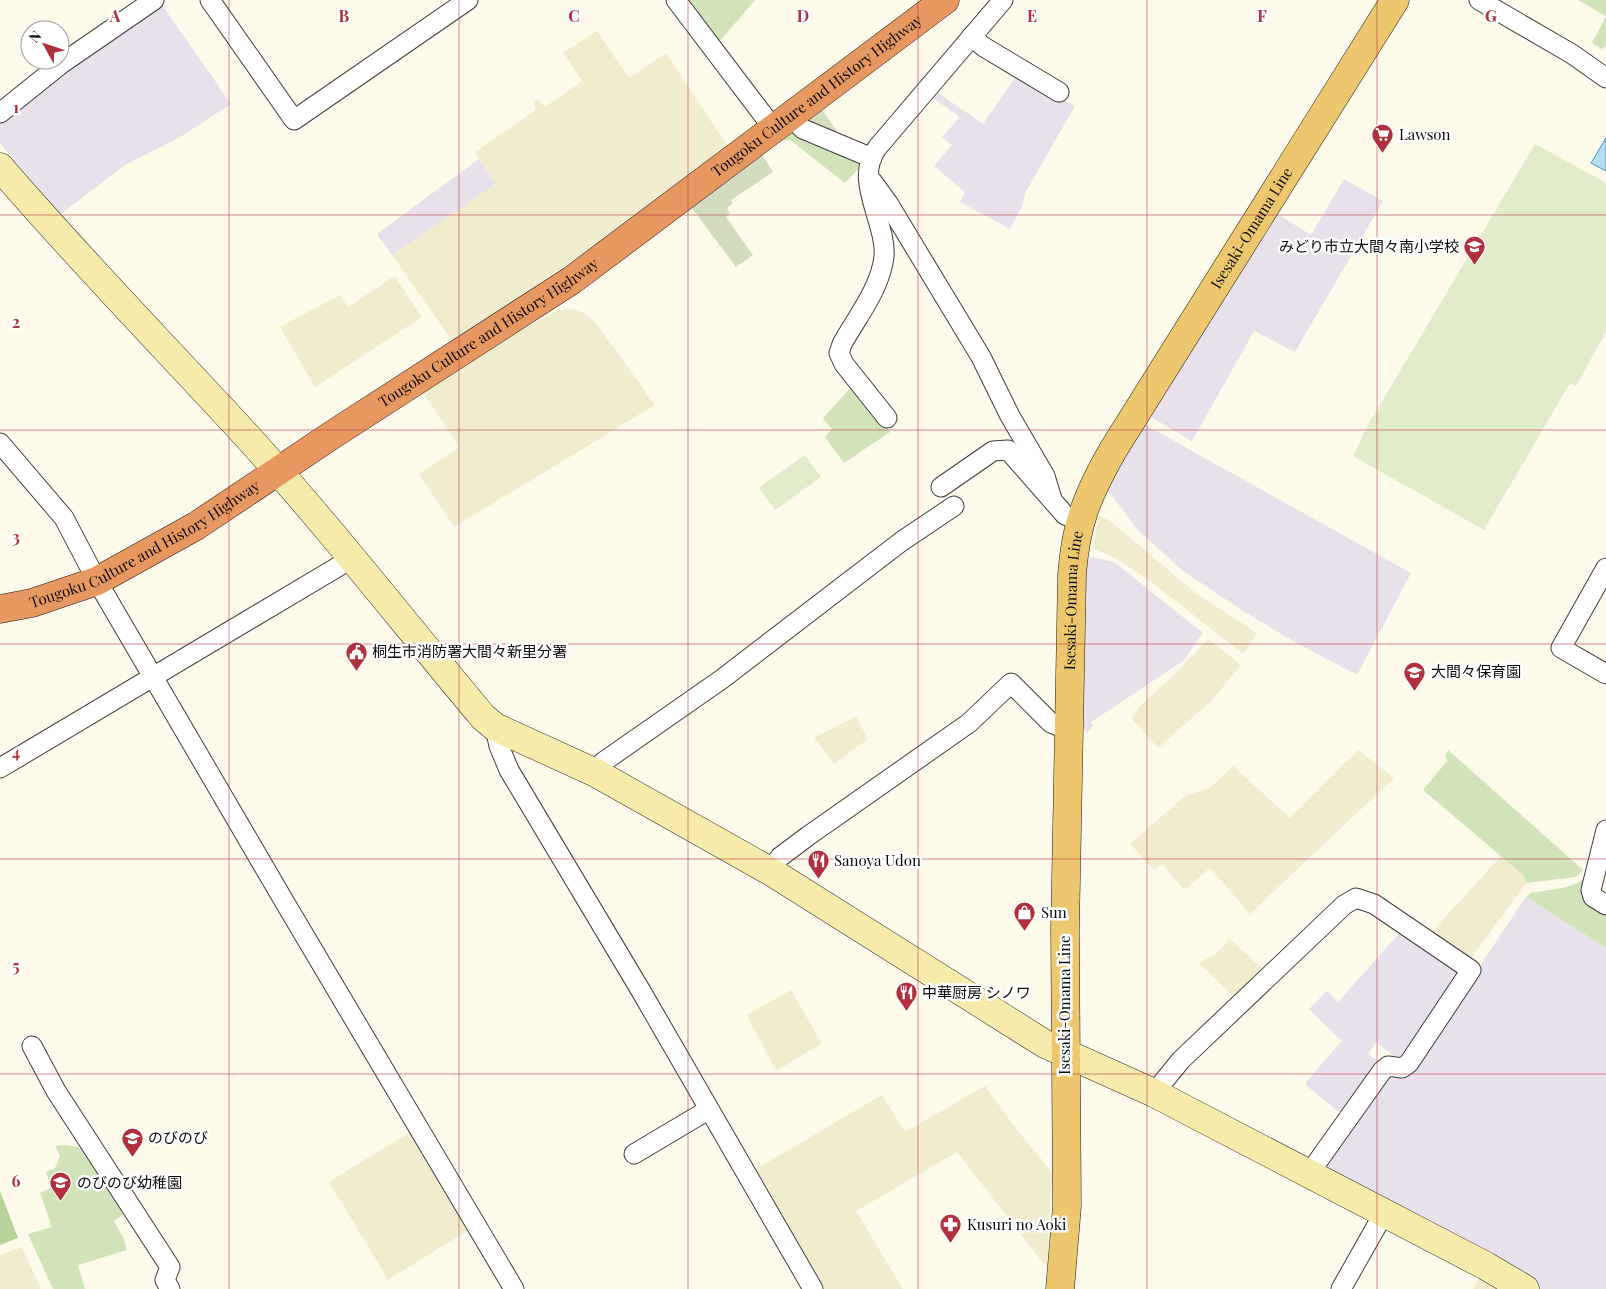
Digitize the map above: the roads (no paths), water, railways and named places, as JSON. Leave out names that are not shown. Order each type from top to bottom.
[{"type":"highway","name":"Tougoku Culture and History Highway","points":[[0,609],[32,603],[98,581],[196,526],[277,471],[572,280],[685,198],[781,122],[945,0]]},
{"type":"main road","name":"Isesaki-Omama Line","points":[[1060,1289],[1067,1206],[1064,1053],[1068,730],[1072,574],[1079,520],[1090,491],[1114,450],[1395,0]]},
{"type":"street","points":[[0,113],[61,64],[154,0]]},
{"type":"street","points":[[210,0],[294,120],[468,0]]},
{"type":"street","points":[[676,0],[781,122],[803,128],[872,158]]},
{"type":"street","points":[[887,418],[844,364],[839,354],[842,344],[874,287],[882,266],[883,236],[869,179],[872,158],[1003,0]]},
{"type":"street","points":[[1479,0],[1579,58],[1606,78]]},
{"type":"street","points":[[971,37],[984,47],[1058,92]]},
{"type":"street","points":[[0,167],[44,218],[277,471],[483,717],[495,726],[596,773],[770,871],[1045,1044],[1154,1093],[1308,1175],[1486,1266],[1525,1289]]},
{"type":"street","points":[[869,179],[888,203],[981,357],[1010,416],[1045,476],[1052,499]]},
{"type":"street","points":[[0,443],[64,518],[98,581],[155,676],[284,901],[514,1289]]},
{"type":"street","points":[[941,487],[992,451],[1002,449],[1012,452],[1065,515],[1079,520]]},
{"type":"street","points":[[596,773],[603,762],[722,679],[902,541],[954,506]]},
{"type":"street","points":[[0,768],[352,559]]},
{"type":"street","points":[[1606,568],[1561,648],[1606,674]]},
{"type":"street","points":[[770,871],[780,857],[808,836],[969,723],[1011,683],[1051,723],[1068,730]]},
{"type":"street","points":[[495,726],[500,746],[510,770],[641,990],[708,1110],[813,1289]]},
{"type":"street","points":[[1606,830],[1591,890],[1594,897],[1606,905]]},
{"type":"street","points":[[1154,1093],[1181,1060],[1344,905],[1356,898],[1374,904],[1471,970],[1409,1064],[1402,1068],[1388,1066],[1382,1071],[1308,1175]]},
{"type":"street","points":[[32,1046],[61,1099],[170,1267],[165,1280],[170,1289]]},
{"type":"street","points":[[634,1154],[708,1110]]},
{"type":"street","points":[[1341,1289],[1384,1213]]},
{"type":"water","points":[[1606,138],[1606,171],[1591,163]]},
{"type":"place","name":"Lawson","points":[[1383,154]]},
{"type":"place","name":"みどり市立大間々南小学校","points":[[1475,266]]},
{"type":"place","name":"桐生市消防署大間々新里分署","points":[[356,671]]},
{"type":"place","name":"大間々保育園","points":[[1415,691]]},
{"type":"place","name":"Sanoya Udon","points":[[818,880]]},
{"type":"place","name":"Sun","points":[[1025,932]]},
{"type":"place","name":"中華厨房 シノワ","points":[[906,1012]]},
{"type":"place","name":"のびのび","points":[[132,1157]]},
{"type":"place","name":"のびのび幼稚園","points":[[61,1202]]},
{"type":"place","name":"Kusuri no Aoki","points":[[951,1244]]}]
